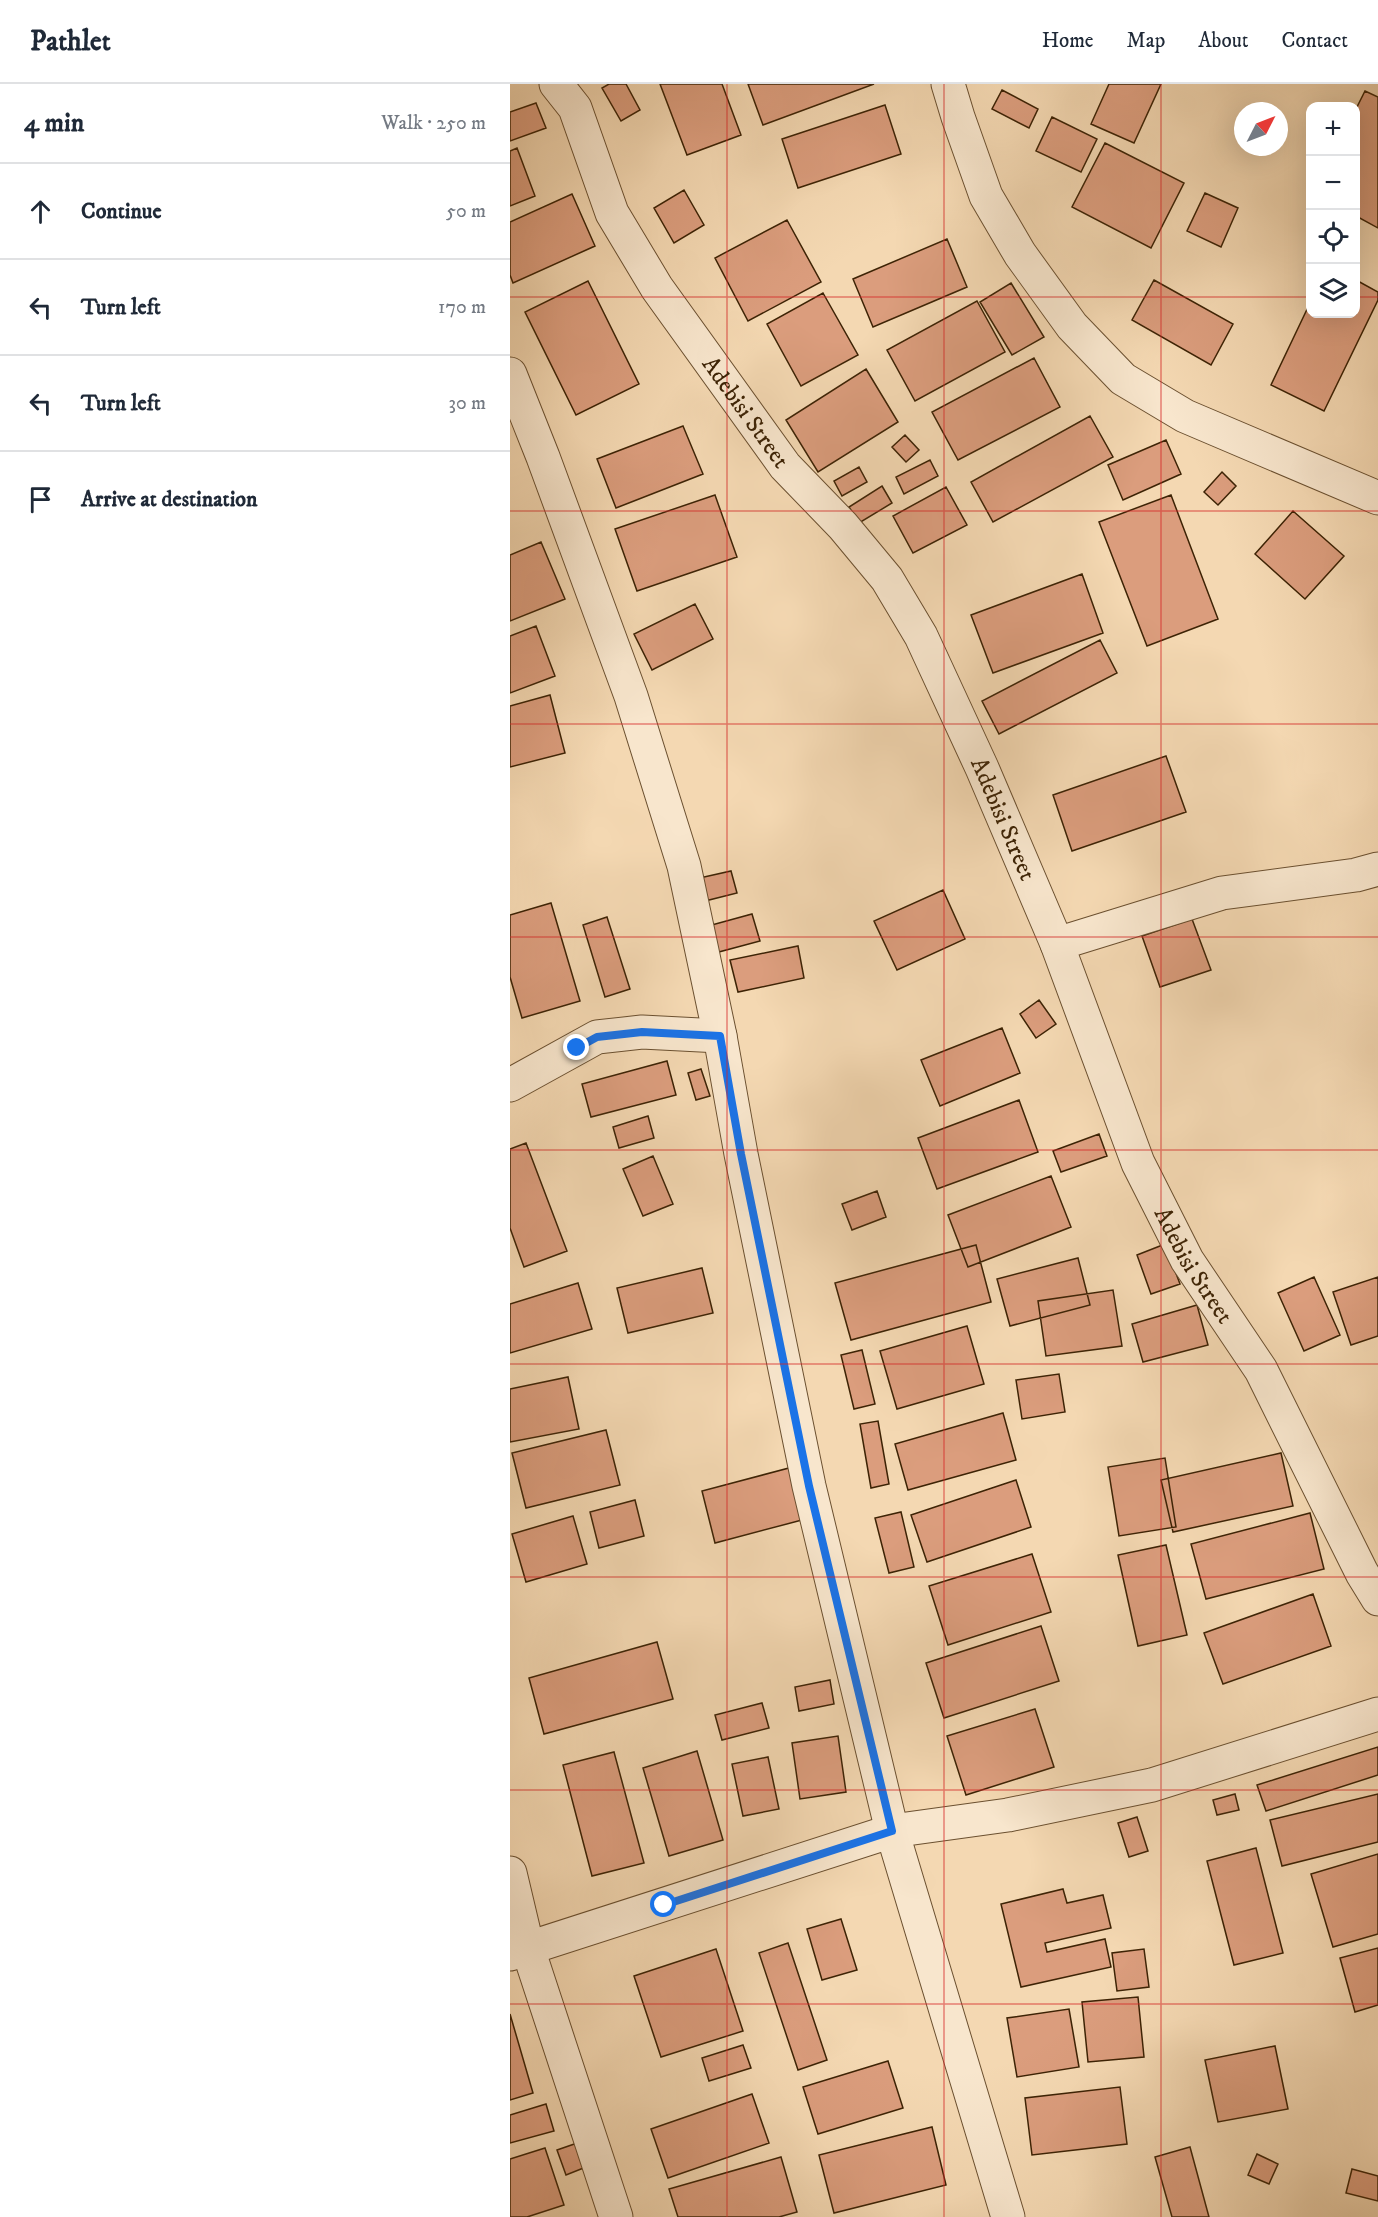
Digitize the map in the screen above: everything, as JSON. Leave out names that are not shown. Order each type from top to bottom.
[{"type":"street","name":"Adebisi Street","points":[[556,84],[574,108],[612,213],[657,288],[785,466],[843,526],[887,579],[921,636],[982,768],[1057,944],[1138,1163],[1187,1260],[1262,1370],[1362,1573],[1378,1599]]},
{"type":"street","points":[[948,84],[986,196],[1014,244],[1072,326],[1123,379],[1185,416],[1378,498]]},
{"type":"street","points":[[510,374],[631,696],[684,866],[809,1486],[892,1831],[1008,2217]]},
{"type":"street","points":[[1057,944],[1222,892],[1378,869]]},
{"type":"street","points":[[510,1085],[597,1037],[642,1032],[720,1036]]},
{"type":"street","points":[[519,1951],[892,1831],[1008,1815],[1152,1785],[1378,1714]]},
{"type":"street","points":[[510,1873],[519,1951],[616,2217]]},
{"type":"building","points":[[609,84],[626,84],[640,110],[621,121],[602,88]]},
{"type":"building","points":[[660,84],[722,84],[741,135],[687,155]]},
{"type":"building","points":[[748,84],[874,84],[763,125]]},
{"type":"building","points":[[1109,84],[1161,84],[1134,143],[1091,124]]},
{"type":"building","points":[[1002,90],[1038,109],[1029,128],[992,109]]},
{"type":"building","points":[[1365,91],[1378,97],[1378,228],[1360,218],[1360,102]]},
{"type":"building","points":[[536,103],[546,128],[510,141],[510,112]]},
{"type":"building","points":[[885,105],[901,154],[798,188],[782,139]]},
{"type":"building","points":[[1052,117],[1097,139],[1081,172],[1036,151]]},
{"type":"building","points":[[1105,143],[1184,183],[1151,248],[1072,207]]},
{"type":"building","points":[[517,148],[535,196],[510,206],[510,151]]},
{"type":"building","points":[[684,190],[704,225],[674,243],[654,208]]},
{"type":"building","points":[[1205,193],[1238,208],[1221,247],[1187,231]]},
{"type":"building","points":[[572,194],[595,246],[513,283],[510,275],[510,222]]},
{"type":"building","points":[[787,220],[821,282],[748,321],[715,258]]},
{"type":"building","points":[[947,239],[967,287],[873,327],[853,279]]},
{"type":"building","points":[[1154,280],[1233,324],[1211,365],[1132,320]]},
{"type":"building","points":[[588,281],[639,384],[576,415],[525,312]]},
{"type":"building","points":[[1360,282],[1378,292],[1378,300],[1324,411],[1271,385],[1306,311],[1306,318],[1360,318]]},
{"type":"building","points":[[1011,283],[1044,337],[1012,355],[980,302]]},
{"type":"building","points":[[823,293],[858,355],[801,386],[767,324]]},
{"type":"building","points":[[977,301],[1005,352],[915,401],[887,350]]},
{"type":"building","points":[[1034,358],[1060,407],[958,460],[932,412]]},
{"type":"building","points":[[866,369],[898,422],[818,472],[786,420]]},
{"type":"building","points":[[1090,416],[1113,457],[993,522],[971,482]]},
{"type":"building","points":[[683,426],[703,474],[616,508],[597,459]]},
{"type":"building","points":[[905,435],[919,450],[906,462],[892,447]]},
{"type":"building","points":[[1166,440],[1181,474],[1123,500],[1108,465]]},
{"type":"building","points":[[930,460],[938,476],[904,494],[896,477]]},
{"type":"building","points":[[859,467],[867,482],[842,496],[834,481]]},
{"type":"building","points":[[1222,472],[1236,486],[1218,505],[1204,492]]},
{"type":"building","points":[[882,486],[892,503],[859,523],[849,507]]},
{"type":"building","points":[[946,487],[967,525],[913,553],[893,516]]},
{"type":"building","points":[[715,495],[737,557],[637,591],[615,529]]},
{"type":"building","points":[[1171,495],[1218,619],[1147,646],[1099,522]]},
{"type":"building","points":[[1293,511],[1344,556],[1305,599],[1255,554]]},
{"type":"building","points":[[541,542],[565,599],[510,621],[510,555]]},
{"type":"building","points":[[1082,574],[1103,633],[993,673],[971,615]]},
{"type":"building","points":[[695,604],[713,639],[652,670],[634,634]]},
{"type":"building","points":[[536,626],[555,676],[510,693],[510,636]]},
{"type":"building","points":[[1100,640],[1117,673],[999,734],[982,701]]},
{"type":"building","points":[[550,695],[565,753],[510,767],[510,706]]},
{"type":"building","points":[[1166,756],[1186,812],[1072,851],[1053,795]]},
{"type":"building","points":[[731,871],[737,893],[701,902],[695,879]]},
{"type":"building","points":[[943,890],[965,939],[897,970],[874,921]]},
{"type":"building","points":[[551,903],[580,1001],[522,1018],[510,977],[510,915]]},
{"type":"building","points":[[752,914],[760,941],[715,953],[708,926]]},
{"type":"building","points":[[607,917],[630,989],[605,997],[583,925]]},
{"type":"building","points":[[1192,919],[1211,970],[1160,987],[1142,936]]},
{"type":"building","points":[[798,946],[804,978],[738,992],[730,960]]},
{"type":"building","points":[[1039,1000],[1056,1024],[1036,1038],[1020,1014]]},
{"type":"building","points":[[1002,1028],[1020,1073],[940,1106],[921,1060]]},
{"type":"building","points":[[667,1061],[676,1095],[591,1117],[582,1084]]},
{"type":"building","points":[[701,1069],[710,1096],[696,1100],[688,1073]]},
{"type":"building","points":[[1019,1100],[1038,1152],[937,1189],[918,1138]]},
{"type":"building","points":[[648,1116],[654,1138],[619,1148],[613,1127]]},
{"type":"building","points":[[1099,1134],[1107,1156],[1061,1172],[1053,1151]]},
{"type":"building","points":[[526,1143],[567,1251],[524,1267],[510,1228],[510,1149]]},
{"type":"building","points":[[653,1156],[673,1204],[643,1216],[623,1169]]},
{"type":"building","points":[[1051,1176],[1071,1227],[968,1267],[948,1215]]},
{"type":"building","points":[[877,1191],[886,1217],[852,1230],[842,1204]]},
{"type":"building","points":[[1165,1244],[1180,1284],[1151,1294],[1137,1255]]},
{"type":"building","points":[[976,1245],[991,1302],[851,1340],[835,1283]]},
{"type":"building","points":[[1078,1258],[1090,1305],[1010,1326],[997,1279]]},
{"type":"building","points":[[702,1268],[713,1313],[628,1333],[617,1288]]},
{"type":"building","points":[[1314,1277],[1340,1335],[1304,1351],[1278,1293]]},
{"type":"building","points":[[1378,1277],[1378,1336],[1351,1345],[1333,1292]]},
{"type":"building","points":[[578,1283],[592,1329],[510,1353],[510,1304]]},
{"type":"building","points":[[1113,1290],[1122,1346],[1046,1356],[1038,1301]]},
{"type":"building","points":[[1197,1305],[1208,1345],[1143,1362],[1132,1324]]},
{"type":"building","points":[[967,1326],[984,1384],[897,1409],[880,1351]]},
{"type":"building","points":[[862,1350],[875,1404],[854,1409],[841,1355]]},
{"type":"building","points":[[1059,1374],[1065,1412],[1022,1419],[1016,1380]]},
{"type":"building","points":[[568,1377],[579,1429],[510,1442],[510,1389]]},
{"type":"building","points":[[1003,1413],[1016,1460],[908,1490],[895,1444]]},
{"type":"building","points":[[878,1421],[889,1484],[871,1488],[860,1424]]},
{"type":"building","points":[[606,1430],[620,1485],[526,1508],[512,1453]]},
{"type":"building","points":[[1281,1453],[1293,1506],[1173,1532],[1161,1480]]},
{"type":"building","points":[[1165,1458],[1176,1527],[1119,1536],[1108,1467]]},
{"type":"building","points":[[789,1468],[802,1520],[715,1543],[702,1491]]},
{"type":"building","points":[[1016,1480],[1031,1527],[927,1562],[911,1515]]},
{"type":"building","points":[[635,1500],[644,1536],[599,1548],[590,1512]]},
{"type":"building","points":[[901,1512],[914,1567],[889,1573],[875,1518]]},
{"type":"building","points":[[1310,1513],[1324,1569],[1206,1599],[1191,1544]]},
{"type":"building","points":[[573,1516],[587,1564],[526,1582],[512,1534]]},
{"type":"building","points":[[1166,1545],[1187,1635],[1138,1646],[1118,1555]]},
{"type":"building","points":[[1032,1554],[1051,1612],[948,1645],[929,1586]]},
{"type":"building","points":[[1313,1594],[1331,1646],[1223,1684],[1204,1633]]},
{"type":"building","points":[[1041,1626],[1059,1681],[944,1718],[926,1663]]},
{"type":"building","points":[[657,1642],[673,1699],[544,1734],[529,1678]]},
{"type":"building","points":[[830,1680],[834,1704],[799,1711],[795,1687]]},
{"type":"building","points":[[762,1703],[769,1728],[722,1740],[715,1715]]},
{"type":"building","points":[[1035,1709],[1054,1767],[966,1795],[947,1736]]},
{"type":"building","points":[[838,1736],[846,1792],[800,1799],[792,1743]]},
{"type":"building","points":[[1378,1747],[1378,1775],[1266,1811],[1257,1785]]},
{"type":"building","points":[[697,1751],[723,1840],[669,1856],[643,1768]]},
{"type":"building","points":[[614,1752],[644,1863],[592,1876],[563,1765]]},
{"type":"building","points":[[768,1757],[779,1809],[743,1816],[732,1764]]},
{"type":"building","points":[[1235,1794],[1239,1810],[1217,1815],[1213,1800]]},
{"type":"building","points":[[1378,1794],[1378,1842],[1282,1866],[1270,1820]]},
{"type":"building","points":[[1137,1817],[1148,1851],[1129,1857],[1118,1823]]},
{"type":"building","points":[[1256,1848],[1283,1953],[1234,1965],[1207,1861]]},
{"type":"building","points":[[1378,1854],[1378,1934],[1333,1947],[1311,1874]]},
{"type":"building","points":[[1063,1889],[1067,1903],[1103,1895],[1111,1928],[1045,1943],[1047,1952],[1105,1939],[1111,1967],[1021,1987],[1001,1904]]},
{"type":"building","points":[[841,1919],[857,1970],[822,1980],[807,1929]]},
{"type":"building","points":[[788,1943],[827,2060],[798,2070],[759,1953]]},
{"type":"building","points":[[1378,1948],[1378,2005],[1355,2012],[1340,1958]]},
{"type":"building","points":[[716,1949],[743,2031],[661,2057],[634,1976]]},
{"type":"building","points":[[1144,1949],[1149,1987],[1117,1991],[1112,1953]]},
{"type":"building","points":[[1138,1997],[1144,2057],[1088,2062],[1082,2002]]},
{"type":"building","points":[[1069,2009],[1079,2067],[1017,2077],[1007,2018]]},
{"type":"building","points":[[510,2014],[533,2093],[510,2100]]},
{"type":"building","points":[[743,2045],[751,2068],[709,2081],[702,2058]]},
{"type":"building","points":[[1275,2046],[1288,2109],[1218,2122],[1205,2060]]},
{"type":"building","points":[[888,2061],[903,2108],[818,2134],[803,2087]]},
{"type":"building","points":[[1120,2087],[1127,2144],[1032,2155],[1025,2098]]},
{"type":"building","points":[[752,2094],[769,2143],[668,2178],[651,2129]]},
{"type":"building","points":[[546,2104],[554,2131],[510,2143],[510,2115]]},
{"type":"building","points":[[932,2127],[946,2185],[834,2213],[819,2155]]},
{"type":"building","points":[[583,2141],[591,2165],[566,2175],[557,2150]]},
{"type":"building","points":[[1190,2147],[1209,2217],[1172,2217],[1155,2157]]},
{"type":"building","points":[[545,2148],[564,2205],[527,2217],[510,2217],[510,2159]]},
{"type":"building","points":[[1257,2154],[1278,2164],[1269,2184],[1248,2175]]},
{"type":"building","points":[[781,2157],[797,2212],[779,2217],[678,2217],[669,2189]]},
{"type":"building","points":[[1352,2169],[1378,2176],[1378,2201],[1346,2193]]},
{"type":"route","points":[[577,1048],[597,1037],[642,1032],[720,1036],[741,1154],[809,1486],[892,1831],[664,1905]]}]
